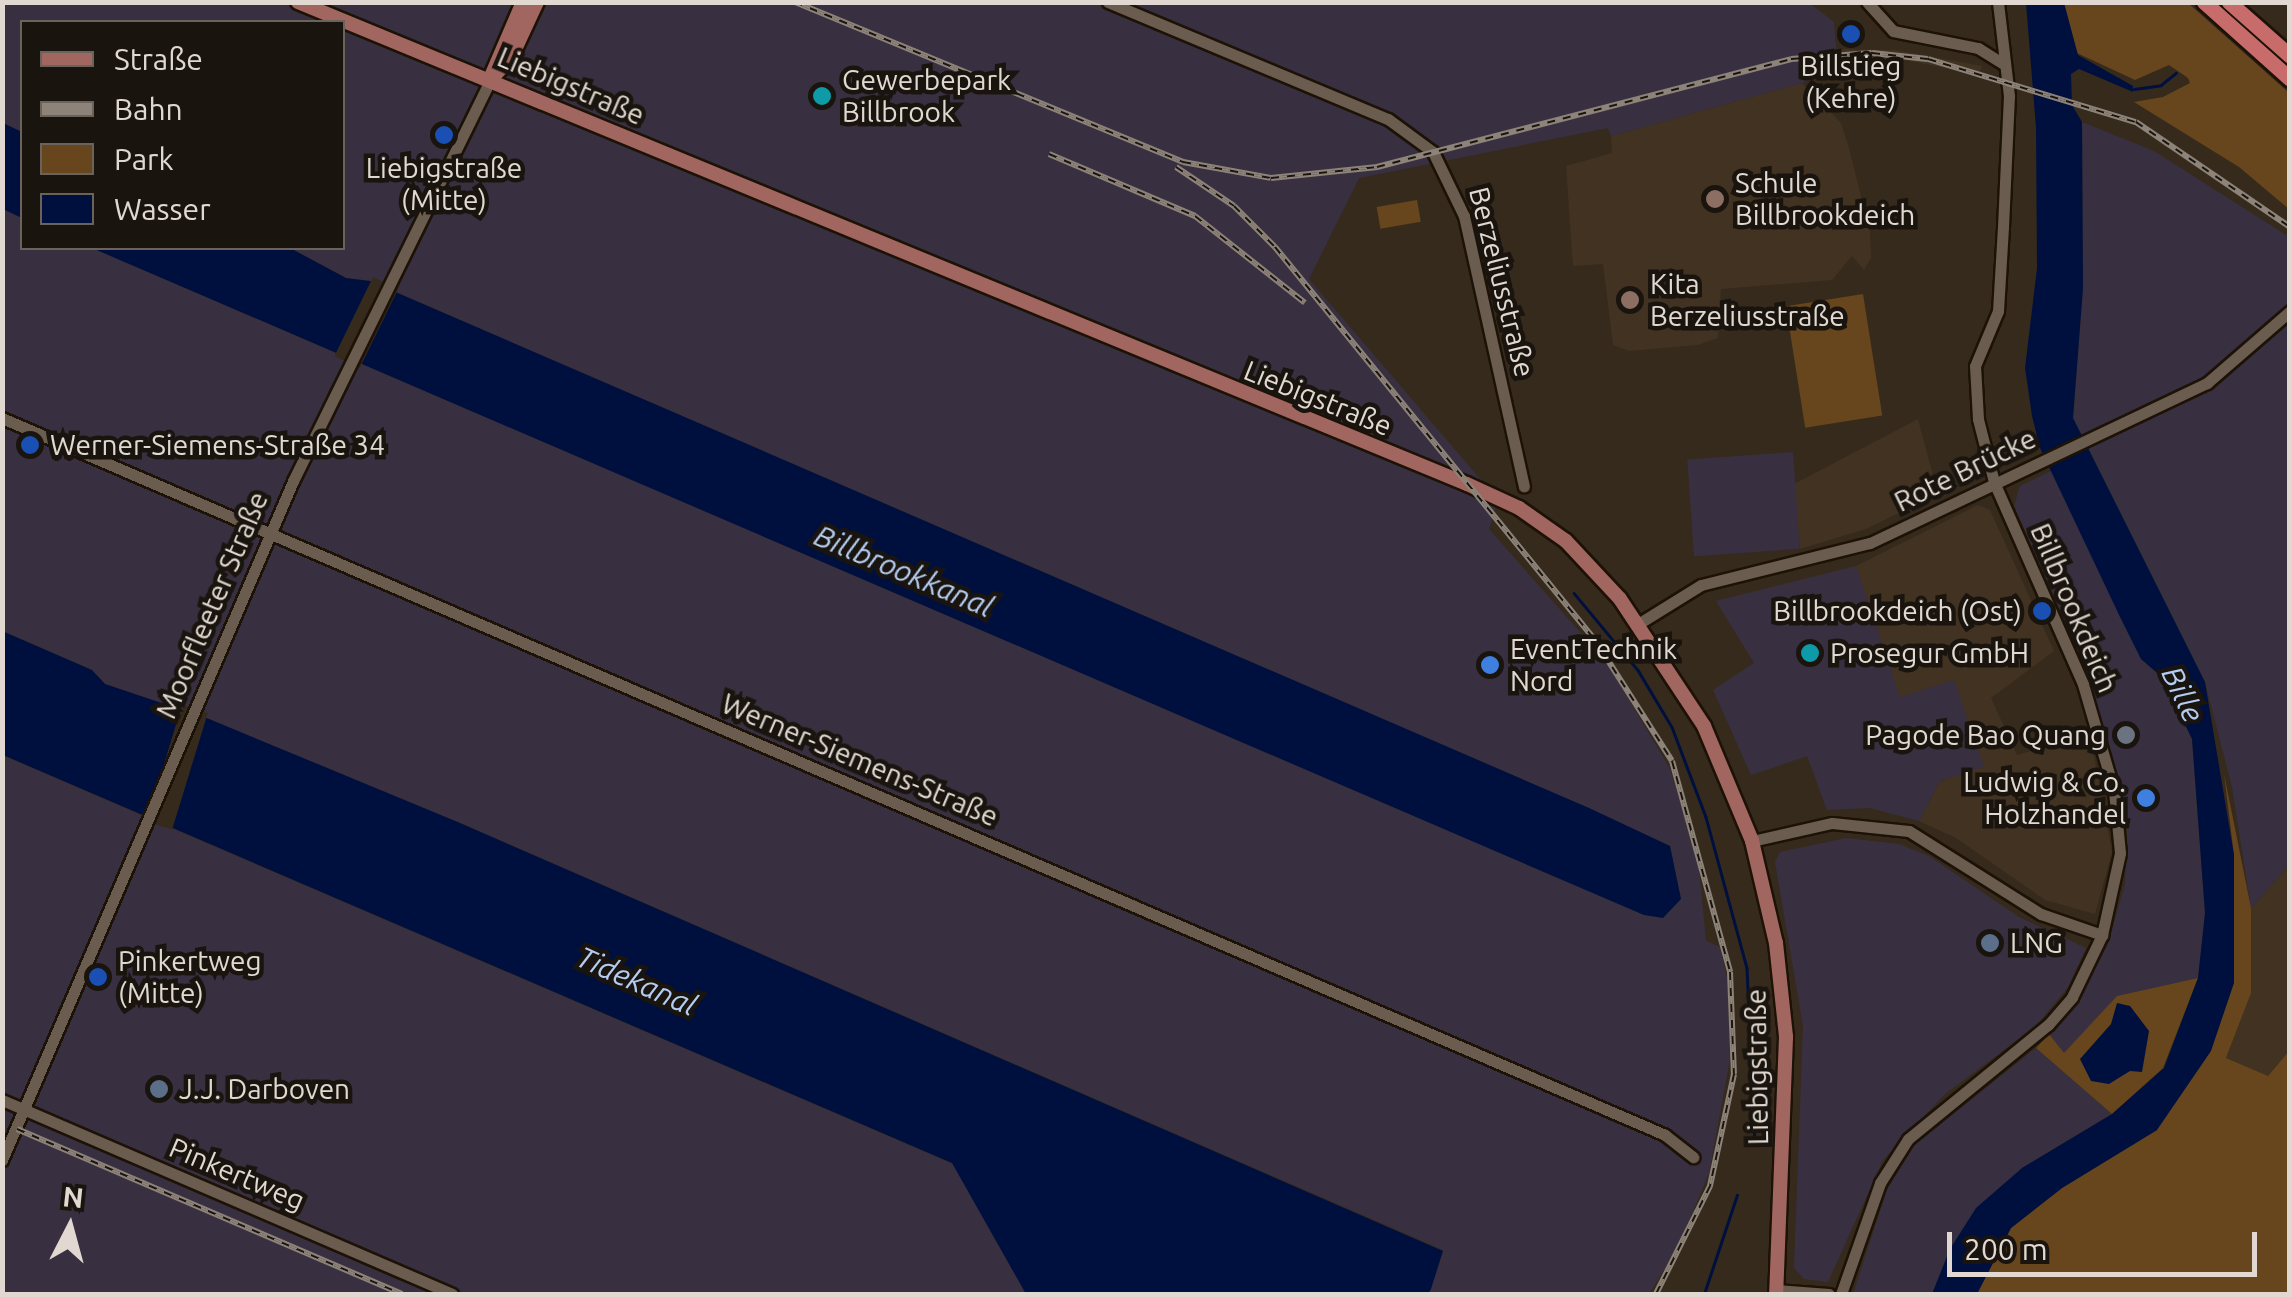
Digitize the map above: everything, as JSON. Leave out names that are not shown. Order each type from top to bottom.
[{"type":"highway","points":[[2204,2],[2290,79]]},
{"type":"highway","points":[[2229,2],[2290,56]]},
{"type":"main road","name":"Liebigstraße","points":[[298,2],[342,20]]},
{"type":"main road","name":"Moorfleeter Straße","points":[[490,80],[523,2]]},
{"type":"main road","name":"Moorfleeter Straße","points":[[490,80],[511,58],[537,2]]},
{"type":"main road","name":"Liebigstraße","points":[[345,21],[1508,503],[1576,550],[1638,624],[1704,726],[1752,842],[1776,943],[1786,1037],[1776,1292]]},
{"type":"street","name":"Berzeliusstraße","points":[[1108,2],[1388,119],[1428,147],[1444,166],[1464,216],[1524,486]]},
{"type":"street","points":[[1867,2],[1893,30],[1978,48],[2002,63]]},
{"type":"street","name":"Billbrookdeich","points":[[1841,1294],[1880,1183],[1908,1139],[2048,1025],[2072,997],[2102,935],[2120,854],[2114,791],[2082,684],[1994,482],[1978,418],[1975,366],[1998,311],[2009,96],[2002,63],[1998,2]]},
{"type":"street","name":"Moorfleeter Straße","points":[[2,1160],[269,532],[342,372],[490,80]]},
{"type":"street","name":"Rote Brücke","points":[[1638,624],[1701,585],[1870,544],[2208,383],[2290,311]]},
{"type":"street","name":"Werner-Siemens-Straße","points":[[2,418],[1665,1135],[1693,1157]]},
{"type":"street","points":[[1752,842],[1832,824],[1908,832],[2041,914],[2102,935]]},
{"type":"street","name":"Pinkertweg","points":[[2,1100],[452,1294]]},
{"type":"street","name":"Liebigstraße","points":[[1776,1292],[1829,1294]]},
{"type":"shaded area","points":[[3,3],[1809,3],[1834,22],[1838,71],[1611,136],[1608,128],[1359,178],[1309,279],[1498,500],[1489,529],[1608,664],[1670,769],[1698,858],[1706,941],[1720,947],[1728,982],[1730,1059],[1709,1173],[1678,1247],[1649,1294],[1428,1294],[1443,1250],[460,823],[209,719],[105,684],[92,670],[3,631],[2,209],[20,217],[20,250],[97,250],[1644,915],[1681,899],[1670,846],[1589,808],[370,281],[346,278],[294,250],[345,250],[345,20],[20,20],[20,131],[3,123]]},
{"type":"shaded area","points":[[1840,49],[1894,50],[1982,66],[1979,75],[1906,60],[1841,58]]},
{"type":"shaded area","name":"Schule Billbrookdeich","points":[[1802,83],[1841,123],[1870,232],[1871,258],[1864,270],[1852,256],[1832,280],[1721,289],[1718,338],[1698,345],[1629,351],[1613,345],[1603,264],[1573,266],[1566,166],[1612,153],[1611,136]]},
{"type":"shaded area","points":[[2082,122],[2154,151],[2289,237],[2289,865],[2251,908],[2232,787],[2205,682],[2073,418],[2083,288]]},
{"type":"shaded area","points":[[1918,419],[1938,494],[1866,529],[1800,549],[1794,484]]},
{"type":"shaded area","points":[[1793,452],[1800,549],[1694,556],[1687,459]]},
{"type":"shaded area","points":[[2053,470],[2141,659],[2161,677],[2192,739],[2205,913],[2198,978],[2117,996],[2064,1054],[2049,1034],[2075,1004],[2108,944],[2125,884],[2127,828],[2090,678],[2014,506],[2020,486]]},
{"type":"shaded area","points":[[1978,505],[1990,510],[2054,651],[1991,698],[2017,755],[2090,735],[2112,852],[2095,914],[2045,900],[1956,838],[1919,821],[1940,781],[1983,767],[1900,698],[1856,566]]},
{"type":"shaded area","points":[[1856,566],[1900,697],[1954,680],[1984,767],[1940,781],[1919,821],[1870,808],[1827,810],[1807,756],[1751,775],[1713,690],[1754,663],[1716,601]]},
{"type":"shaded area","points":[[2,755],[953,1164],[1026,1294],[3,1294]]},
{"type":"shaded area","points":[[1846,838],[1899,844],[1929,856],[2019,917],[2086,948],[2068,987],[2036,1026],[1945,1094],[1883,1160],[1828,1282],[1804,1279],[1794,1268],[1803,1026],[1775,862],[1780,852]]},
{"type":"shaded area","points":[[2289,865],[2289,1051],[2268,1076],[2226,1058],[2251,993],[2251,908]]},
{"type":"shaded area","points":[[2036,1048],[2112,1114],[2022,1168],[1950,1249],[1932,1294],[1853,1294],[1887,1190],[1912,1147]]},
{"type":"green space","points":[[2064,3],[2188,3],[2289,93],[2289,209],[2239,167],[2134,102],[2163,97],[2190,83],[2188,78],[2169,65],[2135,80],[2077,53]]},
{"type":"green space","points":[[1417,200],[1421,222],[1380,229],[1377,207]]},
{"type":"green space","points":[[1863,294],[1882,415],[1805,428],[1786,306]]},
{"type":"green space","points":[[2224,774],[2251,908],[2251,993],[2226,1058],[2268,1076],[2289,1051],[2289,1294],[1977,1294],[2011,1228],[2062,1188],[2157,1130],[2234,855]]},
{"type":"green space","points":[[2198,978],[2163,1068],[2112,1114],[2036,1048],[2049,1034],[2064,1053],[2117,996]]},
{"type":"water","name":"Bille","points":[[2026,3],[2064,3],[2078,55],[2133,86],[2133,92],[2079,69],[2071,74],[2072,105],[2082,122],[2083,288],[2073,418],[2205,682],[2234,855],[2234,983],[2211,1051],[2157,1130],[2062,1188],[2011,1228],[1977,1294],[1932,1294],[1950,1249],[1976,1208],[2022,1168],[2112,1114],[2164,1068],[2198,978],[2205,913],[2192,739],[2162,677],[2141,659],[2120,617],[2040,448],[2032,416],[2025,368],[2037,268],[2036,128]]},
{"type":"water","points":[[3,123],[20,131],[20,217],[3,209]]},
{"type":"water","name":"Billbrookkanal","points":[[97,250],[294,250],[346,278],[370,281],[1670,846],[1681,899],[1663,918],[1644,915]]},
{"type":"water","name":"Tidekanal","points":[[2,631],[92,670],[105,684],[209,719],[460,823],[1443,1251],[1431,1289],[1428,1294],[1026,1294],[952,1163],[3,755]]},
{"type":"water","points":[[2117,1003],[2130,1006],[2149,1031],[2142,1072],[2130,1071],[2109,1084],[2091,1081],[2080,1059],[2111,1024]]},
{"type":"pier","points":[[373,277],[398,289],[360,368],[334,356]]},
{"type":"pier","points":[[182,705],[208,713],[172,830],[146,822]]},
{"type":"waterway","points":[[2134,89],[2161,85],[2176,73]]},
{"type":"waterway","points":[[1574,593],[1638,670],[1672,727],[1706,817],[1747,968],[1755,1143]]},
{"type":"waterway","points":[[1704,1294],[1737,1195]]},
{"type":"railway","points":[[795,2],[1183,162],[1271,178],[1377,167],[1791,59],[1872,53],[1928,59],[2136,122],[2290,227]]},
{"type":"railway","points":[[1049,154],[1195,216],[1305,303]]},
{"type":"railway","points":[[1176,167],[1234,206],[1275,247],[1595,640],[1672,761],[1730,972],[1734,1074],[1710,1186],[1656,1294]]},
{"type":"railway","points":[[17,1129],[402,1294]]},
{"type":"place","name":"Billstieg (Kehre)","points":[[1851,34]]},
{"type":"place","name":"Gewerbepark Billbrook","points":[[822,96]]},
{"type":"place","name":"Liebigstraße (Mitte)","points":[[444,135]]},
{"type":"place","name":"Schule Billbrookdeich","points":[[1715,199]]},
{"type":"place","name":"Kita Berzeliusstraße","points":[[1630,300]]},
{"type":"place","name":"Werner-Siemens-Straße 34","points":[[30,445]]},
{"type":"place","name":"Billbrookdeich (Ost)","points":[[2042,611]]},
{"type":"place","name":"Prosegur GmbH","points":[[1810,653]]},
{"type":"place","name":"EventTechnik Nord","points":[[1490,665]]},
{"type":"place","name":"Pagode Bao Quang","points":[[2126,735]]},
{"type":"place","name":"Ludwig & Co. Holzhandel","points":[[2146,798]]},
{"type":"place","name":"LNG","points":[[1990,943]]},
{"type":"place","name":"Pinkertweg (Mitte)","points":[[98,977]]},
{"type":"place","name":"J.J. Darboven","points":[[159,1089]]}]
